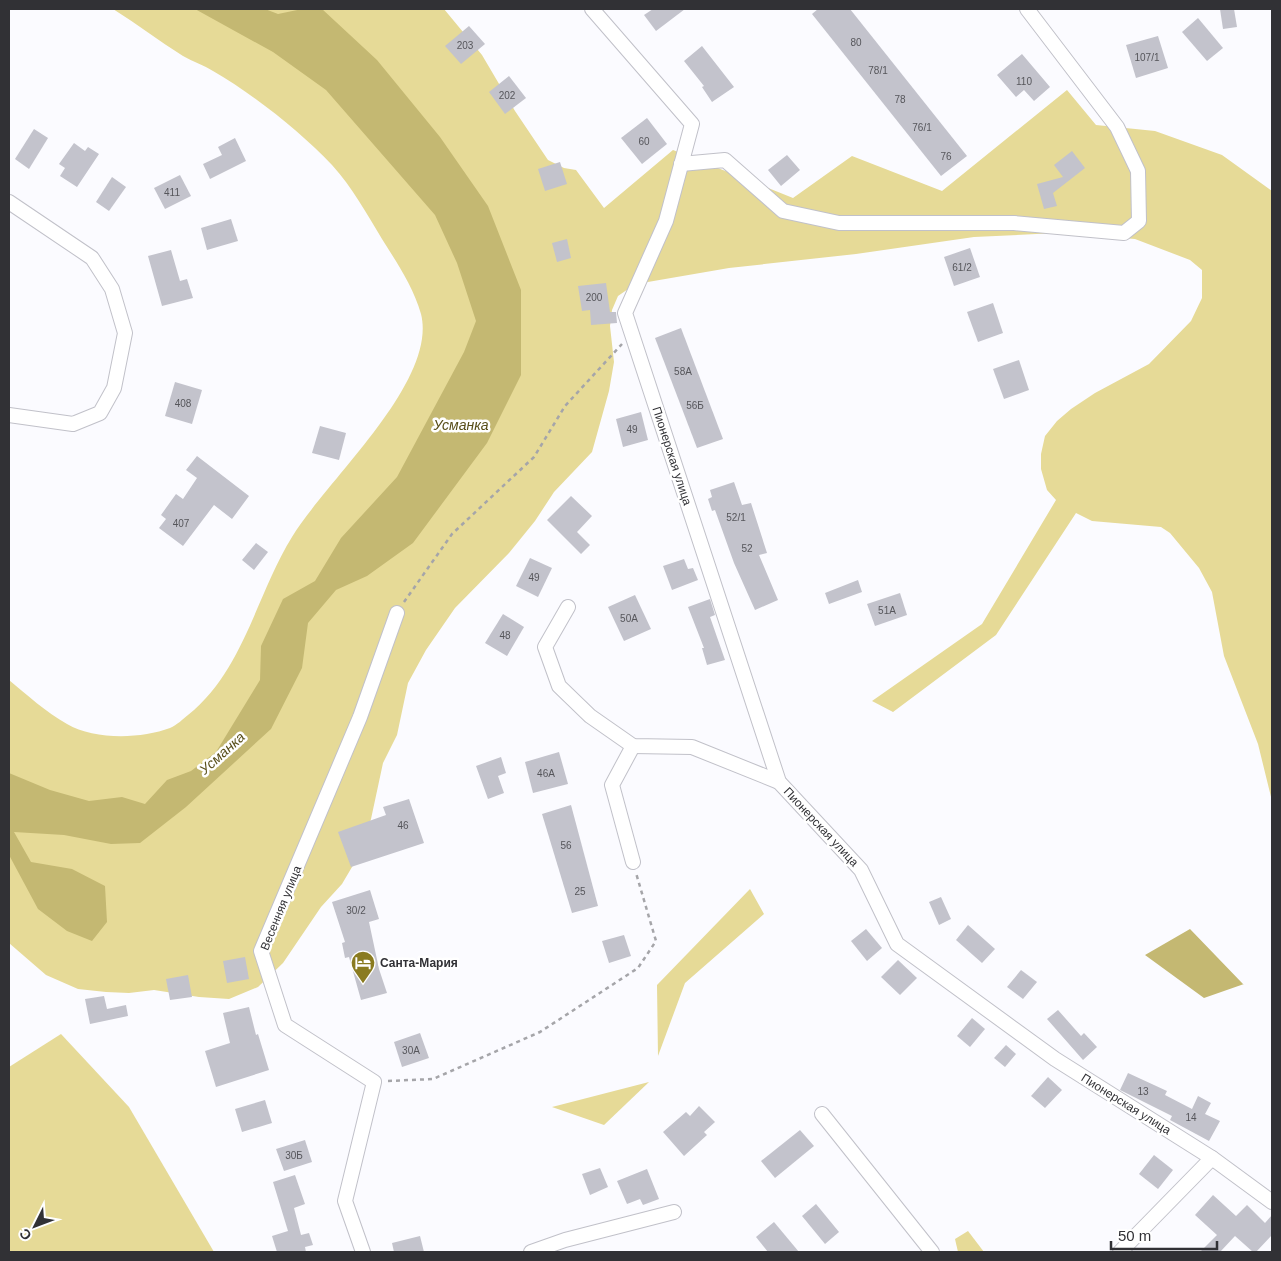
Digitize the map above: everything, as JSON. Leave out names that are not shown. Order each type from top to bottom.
[{"type":"street","name":"Пионерская улица","points":[[592,9],[692,124],[666,221],[626,313],[779,782],[860,870],[897,944],[1054,1058],[1212,1158],[1272,1202]]},
{"type":"street","points":[[681,164],[725,160],[783,211],[840,223],[1014,223],[1124,233],[1139,221],[1138,172],[1117,127],[1027,9]]},
{"type":"street","points":[[9,202],[92,258],[112,289],[125,333],[114,388],[100,413],[73,424],[9,415]]},
{"type":"street","points":[[568,606],[545,647],[559,686],[590,716],[633,746],[692,747],[779,782]]},
{"type":"street","name":"Весенняя улица","points":[[374,1082],[285,1025],[261,951],[360,717],[397,613]]},
{"type":"street","points":[[633,746],[612,785],[633,862]]},
{"type":"street","points":[[363,1252],[345,1201],[374,1082]]},
{"type":"street","points":[[822,1114],[932,1252]]},
{"type":"street","points":[[1120,1252],[1212,1158]]},
{"type":"street","points":[[530,1252],[565,1240],[674,1212]]},
{"type":"path","points":[[397,613],[452,534],[534,457],[565,406],[622,344],[623,337]]},
{"type":"path","points":[[374,1082],[432,1079],[540,1032],[638,968],[656,941],[633,862]]},
{"type":"shaded area","points":[[113,9],[444,9],[482,55],[515,111],[548,160],[564,168],[576,170],[604,208],[673,150],[793,198],[852,156],[942,191],[1067,90],[1096,125],[1155,131],[1222,155],[1272,191],[1272,801],[1258,744],[1224,656],[1212,592],[1199,568],[1170,533],[1161,527],[1092,521],[1076,513],[996,635],[893,712],[872,701],[982,624],[1056,500],[1047,490],[1041,469],[1041,454],[1045,436],[1057,421],[1071,409],[1095,393],[1149,364],[1191,321],[1202,298],[1202,270],[1190,260],[1135,239],[1057,233],[974,237],[856,254],[729,268],[642,283],[631,287],[618,296],[612,310],[610,326],[614,362],[609,391],[592,452],[554,492],[535,521],[509,553],[455,608],[426,650],[408,683],[397,735],[383,763],[362,850],[342,884],[321,907],[283,963],[258,987],[229,999],[199,997],[154,990],[129,993],[78,989],[46,975],[9,943],[9,680],[59,719],[90,733],[132,736],[158,732],[170,728],[182,720],[207,697],[223,676],[248,631],[279,559],[292,537],[396,400],[413,370],[422,341],[421,314],[409,284],[359,201],[346,182],[320,152],[260,102],[210,69],[183,56]]},
{"type":"shaded area","points":[[750,889],[764,914],[685,983],[658,1056],[657,985]]},
{"type":"shaded area","points":[[61,1034],[129,1107],[214,1252],[9,1252],[9,1067]]},
{"type":"shaded area","points":[[649,1082],[604,1125],[552,1107]]},
{"type":"shaded area","points":[[968,1231],[984,1252],[958,1252],[955,1239]]},
{"type":"water","name":"Усманка","points":[[195,9],[265,9],[278,14],[302,9],[322,9],[377,60],[440,137],[488,206],[521,290],[521,375],[487,443],[413,543],[367,576],[336,590],[308,623],[302,668],[271,729],[186,807],[140,843],[111,844],[64,835],[14,832],[31,862],[72,869],[105,886],[107,922],[92,941],[67,931],[38,909],[9,855],[9,773],[50,790],[89,801],[122,797],[145,804],[167,780],[191,771],[216,752],[260,680],[261,646],[283,599],[315,581],[341,538],[397,477],[464,352],[476,321],[457,263],[435,215],[326,90],[273,52]]},
{"type":"water","points":[[1190,929],[1244,984],[1204,998],[1145,955]]},
{"type":"building","points":[[653,9],[685,9],[656,31],[644,15]]},
{"type":"building","points":[[818,9],[850,9],[967,156],[941,176],[812,14]]},
{"type":"building","points":[[1220,9],[1234,9],[1237,27],[1223,29]]},
{"type":"building","points":[[1198,18],[1223,48],[1207,61],[1182,32]]},
{"type":"building","points":[[469,26],[485,44],[461,64],[445,46]]},
{"type":"building","points":[[1158,36],[1168,68],[1136,78],[1126,45]]},
{"type":"building","points":[[702,46],[734,87],[712,102],[702,87],[704,86],[684,61]]},
{"type":"building","points":[[1022,54],[1050,87],[1034,101],[1024,90],[1016,97],[997,75]]},
{"type":"building","points":[[509,76],[526,98],[505,114],[489,92]]},
{"type":"building","points":[[647,118],[667,144],[642,164],[621,138]]},
{"type":"building","points":[[34,129],[48,138],[29,169],[15,159]]},
{"type":"building","points":[[235,138],[246,161],[210,179],[203,164],[222,155],[218,147]]},
{"type":"building","points":[[74,143],[85,151],[88,147],[99,154],[77,187],[60,176],[65,168],[59,164]]},
{"type":"building","points":[[1072,151],[1085,168],[1053,193],[1057,206],[1044,209],[1037,184],[1063,177],[1054,165]]},
{"type":"building","points":[[787,155],[800,170],[781,186],[768,170]]},
{"type":"building","points":[[560,162],[567,184],[545,191],[538,169]]},
{"type":"building","points":[[180,175],[191,196],[165,209],[154,188]]},
{"type":"building","points":[[112,177],[126,187],[109,211],[96,202]]},
{"type":"building","points":[[231,219],[238,241],[207,250],[201,228]]},
{"type":"building","points":[[567,239],[571,258],[557,262],[552,243]]},
{"type":"building","points":[[970,248],[980,277],[954,286],[944,257]]},
{"type":"building","points":[[171,250],[180,281],[187,279],[193,298],[162,306],[148,256]]},
{"type":"building","points":[[606,283],[610,312],[616,312],[617,323],[591,325],[590,310],[582,311],[578,286]]},
{"type":"building","points":[[993,303],[1003,333],[978,342],[967,312]]},
{"type":"building","points":[[681,328],[723,439],[697,448],[655,338]]},
{"type":"building","points":[[1019,360],[1029,390],[1004,399],[993,369]]},
{"type":"building","points":[[175,382],[202,390],[192,424],[165,416]]},
{"type":"building","points":[[641,412],[648,440],[623,447],[616,419]]},
{"type":"building","points":[[320,426],[346,433],[339,460],[312,453]]},
{"type":"building","points":[[197,456],[249,496],[232,519],[214,505],[183,546],[159,528],[166,519],[161,515],[176,494],[183,499],[197,478],[186,470]]},
{"type":"building","points":[[734,482],[742,505],[751,503],[767,553],[759,555],[778,600],[755,610],[734,563],[715,510],[712,511],[708,499],[712,497],[710,490]]},
{"type":"building","points":[[571,496],[592,516],[577,532],[590,545],[581,554],[547,520]]},
{"type":"building","points":[[256,543],[268,552],[254,570],[242,560]]},
{"type":"building","points":[[530,558],[552,568],[538,597],[516,586]]},
{"type":"building","points":[[684,559],[688,569],[693,568],[698,580],[672,590],[663,566]]},
{"type":"building","points":[[858,580],[862,592],[829,604],[825,593]]},
{"type":"building","points":[[900,593],[907,615],[875,626],[867,604]]},
{"type":"building","points":[[635,595],[651,629],[624,641],[608,607]]},
{"type":"building","points":[[710,599],[715,615],[710,617],[725,660],[707,665],[702,648],[704,648],[688,607]]},
{"type":"building","points":[[503,614],[524,627],[507,656],[485,643]]},
{"type":"building","points":[[559,752],[568,784],[533,793],[525,762]]},
{"type":"building","points":[[501,757],[506,773],[498,776],[504,793],[488,799],[476,766]]},
{"type":"building","points":[[409,799],[424,843],[351,867],[338,832],[386,815],[383,807]]},
{"type":"building","points":[[571,805],[598,906],[572,913],[542,814]]},
{"type":"building","points":[[370,890],[379,919],[369,922],[379,969],[387,993],[361,1000],[349,957],[345,958],[342,943],[345,942],[332,902]]},
{"type":"building","points":[[941,897],[951,919],[939,925],[929,902]]},
{"type":"building","points":[[968,925],[995,949],[982,963],[956,940]]},
{"type":"building","points":[[866,929],[882,948],[867,961],[851,941]]},
{"type":"building","points":[[624,935],[631,956],[609,963],[602,941]]},
{"type":"building","points":[[245,957],[249,979],[227,983],[223,961]]},
{"type":"building","points":[[898,960],[917,978],[900,995],[881,977]]},
{"type":"building","points":[[1021,970],[1037,982],[1023,999],[1007,987]]},
{"type":"building","points":[[188,975],[192,997],[170,1000],[166,979]]},
{"type":"building","points":[[104,996],[107,1009],[126,1005],[128,1016],[90,1024],[85,999]]},
{"type":"building","points":[[249,1007],[256,1035],[258,1034],[269,1070],[216,1087],[205,1051],[230,1043],[223,1013]]},
{"type":"building","points":[[1058,1010],[1081,1036],[1084,1033],[1097,1047],[1083,1060],[1047,1019]]},
{"type":"building","points":[[972,1018],[985,1029],[970,1047],[957,1036]]},
{"type":"building","points":[[420,1033],[429,1058],[402,1067],[394,1042]]},
{"type":"building","points":[[1006,1045],[1016,1054],[1005,1067],[994,1058]]},
{"type":"building","points":[[1128,1073],[1167,1091],[1165,1095],[1192,1109],[1198,1096],[1211,1103],[1205,1114],[1220,1121],[1209,1141],[1170,1120],[1172,1116],[1120,1090]]},
{"type":"building","points":[[1048,1077],[1062,1090],[1045,1108],[1031,1096]]},
{"type":"building","points":[[265,1100],[272,1123],[242,1132],[235,1109]]},
{"type":"building","points":[[699,1106],[715,1122],[704,1132],[707,1135],[684,1156],[663,1132],[686,1112],[690,1116]]},
{"type":"building","points":[[800,1130],[814,1146],[775,1178],[761,1161]]},
{"type":"building","points":[[305,1140],[312,1162],[284,1171],[276,1149]]},
{"type":"building","points":[[1154,1155],[1173,1170],[1158,1189],[1139,1174]]},
{"type":"building","points":[[600,1168],[608,1187],[590,1195],[582,1174]]},
{"type":"building","points":[[647,1169],[659,1199],[643,1205],[640,1199],[627,1204],[617,1181]]},
{"type":"building","points":[[295,1175],[305,1204],[294,1208],[301,1235],[309,1233],[313,1245],[305,1247],[306,1252],[277,1252],[272,1236],[288,1231],[273,1182]]},
{"type":"building","points":[[1213,1195],[1236,1216],[1247,1205],[1265,1223],[1272,1215],[1272,1235],[1256,1252],[1253,1252],[1235,1236],[1220,1252],[1200,1252],[1217,1235],[1195,1215]]},
{"type":"building","points":[[816,1204],[839,1232],[825,1244],[802,1216]]},
{"type":"building","points":[[774,1222],[799,1252],[768,1252],[756,1237]]},
{"type":"building","points":[[420,1236],[424,1252],[394,1252],[392,1243]]},
{"type":"place","name":"Санта-Мария","points":[[363,984]]}]
